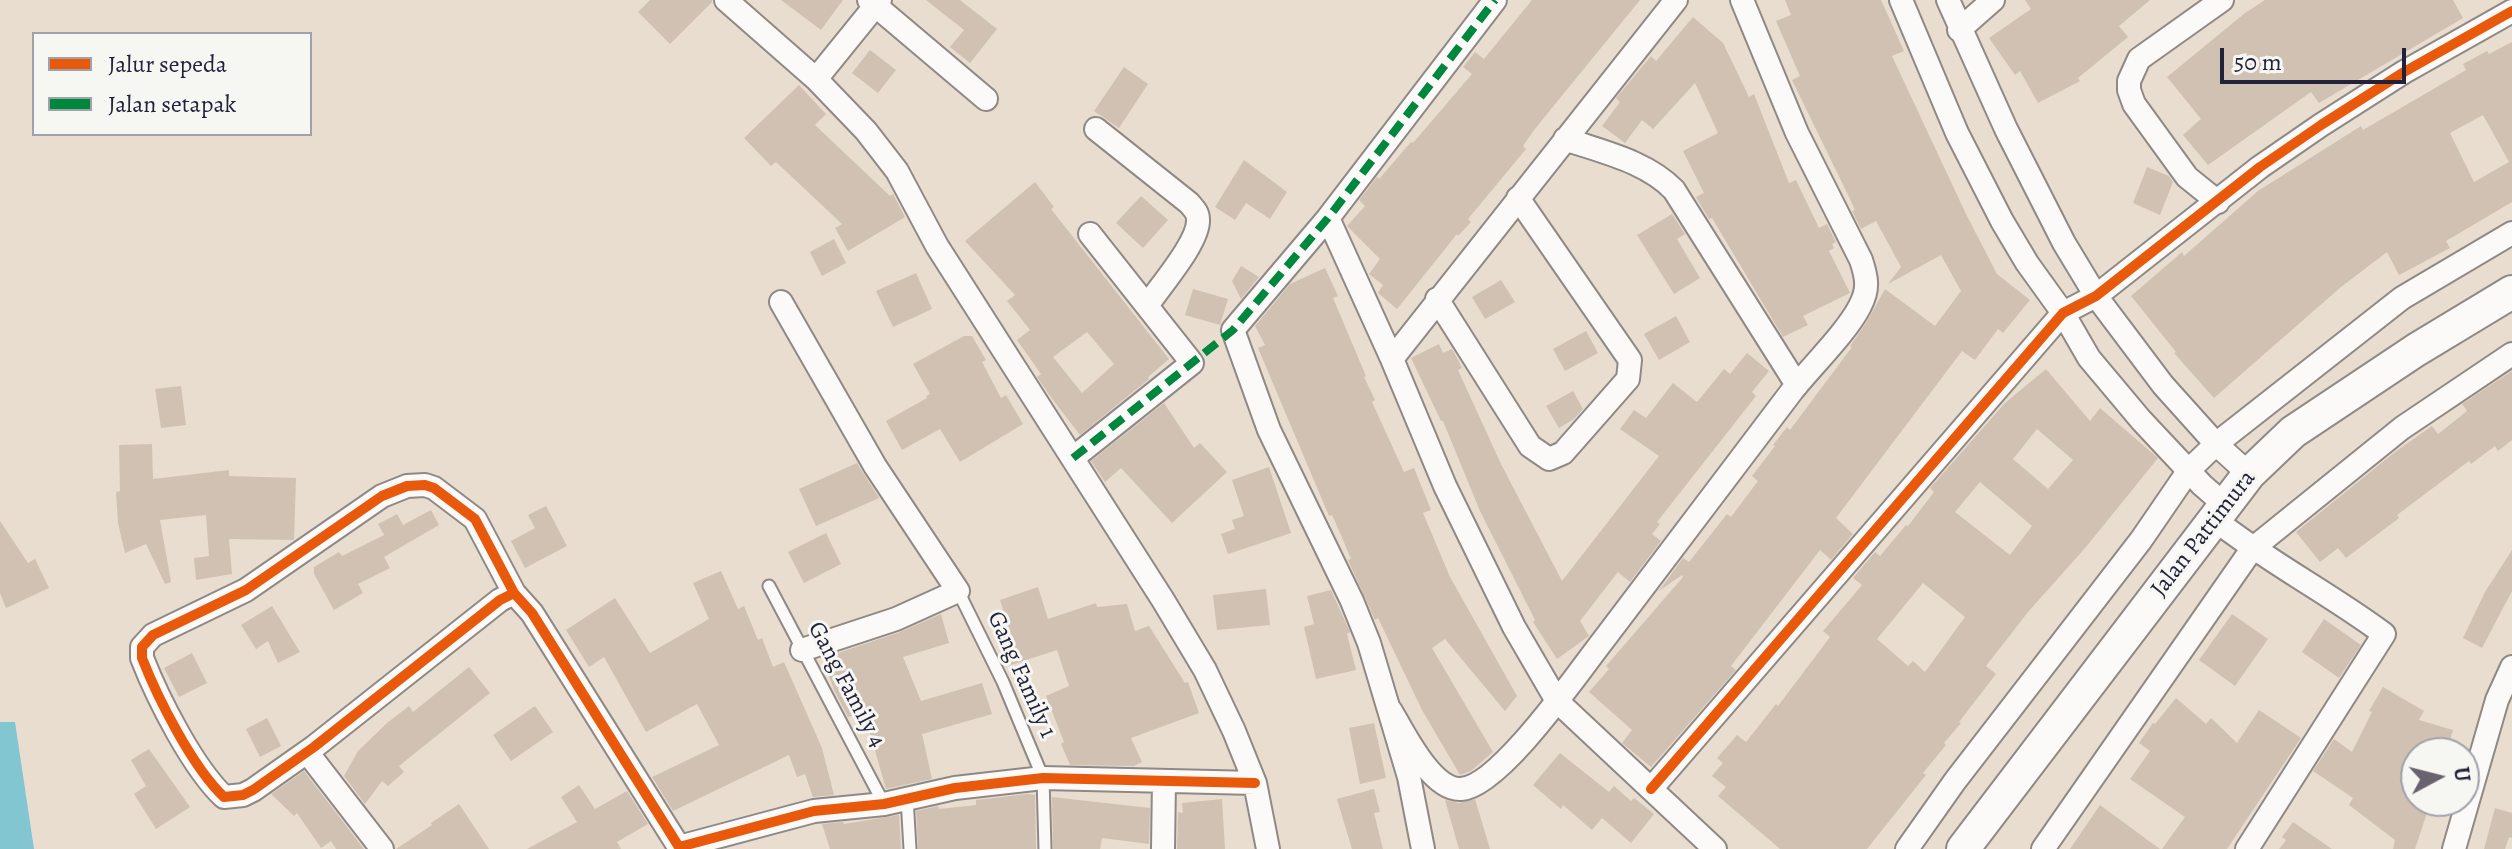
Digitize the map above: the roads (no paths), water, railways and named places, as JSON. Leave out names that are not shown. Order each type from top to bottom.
[{"type":"street","points":[[726,0],[816,79],[866,131],[897,171],[937,246],[1205,670],[1255,783],[1268,849]]},
{"type":"street","points":[[1423,849],[1409,777],[1391,711],[1352,601],[1269,430],[1233,330],[1328,218],[1495,0]]},
{"type":"street","points":[[1392,359],[1676,0]]},
{"type":"street","points":[[1391,711],[1420,759],[1441,783],[1454,789],[1466,789],[1492,776],[1557,701],[1797,385],[1858,310],[1866,294],[1868,279],[1797,133],[1742,0]]},
{"type":"street","points":[[1901,0],[1957,133],[1995,208],[2089,358],[2141,420],[2189,470],[2252,549],[2345,605],[2384,634],[2247,849]]},
{"type":"street","points":[[1948,0],[1959,30],[2057,228],[2096,296],[2163,385],[2216,444],[2249,474]]},
{"type":"street","points":[[1959,30],[1993,0]]},
{"type":"street","points":[[2218,202],[2187,177],[2134,104],[2129,81],[2139,59],[2222,0]]},
{"type":"street","points":[[816,79],[875,2],[986,99]]},
{"type":"street","points":[[1651,789],[2063,313],[2096,296],[2260,167],[2360,100],[2512,11]]},
{"type":"street","points":[[1096,129],[1197,212],[1199,223],[1191,242],[1147,306]]},
{"type":"street","points":[[1565,139],[1634,163],[1663,178],[1674,190],[1797,385]]},
{"type":"street","points":[[1437,299],[1530,446],[1549,459],[1563,453],[1628,379],[1630,360],[1518,198]]},
{"type":"street","points":[[1328,218],[1469,538],[1514,627],[1557,701],[1715,849]]},
{"type":"street","points":[[1907,849],[1955,781],[2141,540],[2189,470],[2216,444],[2402,298],[2512,233]]},
{"type":"street","points":[[1073,458],[1192,363],[1090,234]]},
{"type":"street","name":"Jalan Pattimura","points":[[1963,849],[2249,474],[2293,432],[2416,350],[2512,292]]},
{"type":"street","points":[[781,302],[875,466],[958,591],[896,619],[802,650]]},
{"type":"street","points":[[2043,849],[2252,549],[2402,428],[2512,354]]},
{"type":"street","points":[[514,593],[500,600],[307,752],[243,795],[224,797],[215,788],[182,739],[142,658],[142,647],[153,635],[246,590],[382,496],[417,485],[434,488],[475,519],[514,593],[532,613],[678,848],[814,811],[884,804],[955,788],[1043,778],[1255,783]]},
{"type":"street","points":[[2454,849],[2497,700],[2512,667]]},
{"type":"street","points":[[307,752],[382,849]]},
{"type":"street","points":[[1163,849],[1164,781]]},
{"type":"lane","name":"Gang Family 4","points":[[769,586],[884,804]]},
{"type":"lane","name":"Gang Family 1","points":[[958,591],[1003,682],[1043,778]]},
{"type":"lane","points":[[1043,778],[1045,849]]},
{"type":"lane","points":[[907,798],[910,849]]},
{"type":"water","points":[[0,722],[15,722],[34,849],[0,849]]}]
